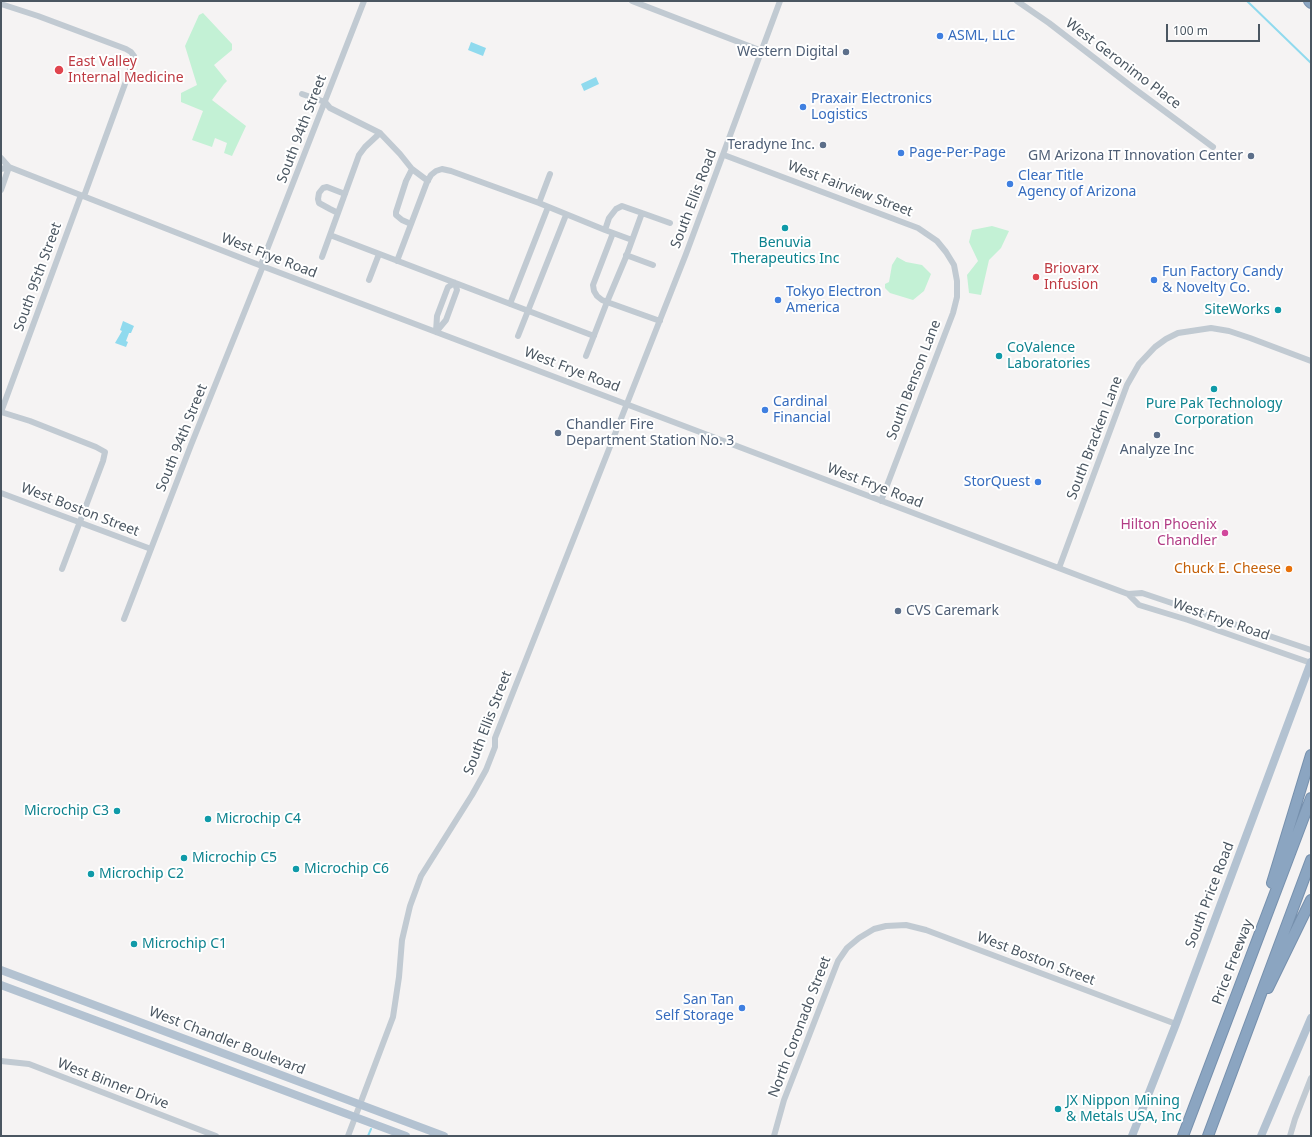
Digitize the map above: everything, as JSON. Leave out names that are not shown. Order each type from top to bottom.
[{"type":"highway","points":[[1240,982],[1276,872],[1311,755]]},
{"type":"highway","name":"Price Freeway","points":[[1183,1136],[1240,982],[1311,798]]},
{"type":"highway","points":[[1208,1136],[1248,1025],[1311,860]]},
{"type":"highway","points":[[1248,1025],[1282,962],[1311,900]]},
{"type":"main road","name":"South Price Road","points":[[1132,1136],[1176,1024],[1311,663]]},
{"type":"main road","name":"West Chandler Boulevard","points":[[1,970],[444,1136]]},
{"type":"main road","name":"West Chandler Boulevard","points":[[1,984],[406,1136]]},
{"type":"main road","points":[[1261,1136],[1311,1018]]},
{"type":"street","name":"South 94th Street","points":[[124,619],[364,1]]},
{"type":"street","points":[[632,1],[762,51]]},
{"type":"street","name":"South Ellis Road","points":[[627,404],[724,154],[780,1]]},
{"type":"street","name":"West Geronimo Place","points":[[1017,1],[1049,23],[1213,147]]},
{"type":"street","name":"South 95th Street","points":[[1,4],[38,16],[126,49],[134,56],[1,412]]},
{"type":"street","points":[[302,94],[325,102],[330,108],[380,133],[412,169],[428,181]]},
{"type":"street","points":[[322,257],[359,155],[380,133]]},
{"type":"street","name":"West Fairview Street","points":[[724,154],[918,228],[937,241],[954,265]]},
{"type":"street","name":"West Frye Road","points":[[1,158],[9,167],[262,266],[1128,594],[1139,605],[1311,663]]},
{"type":"street","points":[[1,169],[9,167]]},
{"type":"street","points":[[1,190],[9,167]]},
{"type":"street","points":[[411,224],[398,218],[396,212],[406,181],[412,169]]},
{"type":"street","points":[[397,261],[431,174],[442,170],[451,171],[539,203],[632,240]]},
{"type":"street","points":[[539,203],[550,174]]},
{"type":"street","points":[[338,213],[319,203],[318,199],[320,192],[323,188],[327,187],[345,194]]},
{"type":"street","points":[[605,230],[616,209],[622,206],[670,223]]},
{"type":"street","points":[[510,304],[548,207]]},
{"type":"street","points":[[586,356],[642,213]]},
{"type":"street","points":[[518,336],[566,214]]},
{"type":"street","points":[[613,233],[593,285],[594,291],[602,300],[660,321]]},
{"type":"street","points":[[330,235],[594,336]]},
{"type":"street","points":[[369,280],[380,254]]},
{"type":"street","points":[[626,255],[653,265]]},
{"type":"street","name":"South Benson Lane","points":[[881,501],[953,313],[957,297],[957,281],[954,265]]},
{"type":"street","points":[[436,332],[446,320],[457,290],[455,283]]},
{"type":"street","points":[[436,332],[437,316],[448,287],[455,283]]},
{"type":"street","name":"South Bracken Lane","points":[[1059,568],[1127,385],[1139,364],[1155,347],[1178,333],[1210,328],[1229,331],[1311,361]]},
{"type":"street","name":"South Ellis Street","points":[[348,1136],[393,1017],[399,978],[402,940],[410,906],[421,876],[486,770],[495,747],[496,738],[627,404]]},
{"type":"street","points":[[1,412],[30,421],[105,452],[103,461],[62,569]]},
{"type":"street","name":"West Boston Street","points":[[2,496],[151,549]]},
{"type":"street","name":"West Frye Road","points":[[1128,594],[1142,593],[1311,650]]},
{"type":"street","points":[[1233,636],[1237,625]]},
{"type":"street","name":"West Boston Street","points":[[886,926],[906,925],[931,932],[1176,1024]]},
{"type":"street","name":"North Coronado Street","points":[[774,1136],[784,1100],[838,961],[847,948],[858,938],[874,929],[886,926]]},
{"type":"street","name":"West Binner Drive","points":[[1,1061],[28,1064],[216,1136]]},
{"type":"street","points":[[1290,1136],[1311,1078]]},
{"type":"green space","points":[[203,13],[232,44],[232,50],[214,65],[227,81],[212,100],[246,126],[232,156],[224,153],[227,143],[215,138],[212,147],[192,140],[203,111],[181,102],[181,93],[197,85],[185,46],[199,15]]},
{"type":"green space","points":[[992,226],[1009,231],[1001,248],[989,260],[981,295],[969,293],[967,275],[978,261],[969,242],[972,230]]},
{"type":"green space","points":[[897,257],[906,262],[922,265],[931,274],[924,291],[913,300],[890,293],[885,288],[885,284],[889,282],[892,265]]},
{"type":"water","points":[[471,42],[486,48],[483,56],[468,50]]},
{"type":"water","points":[[596,77],[599,84],[584,91],[581,84]]},
{"type":"water","points":[[123,321],[134,326],[131,333],[129,333],[126,341],[128,342],[126,347],[115,343],[122,331],[120,330]]},
{"type":"waterway","points":[[1247,1],[1311,63]]},
{"type":"waterway","points":[[368,1136],[371,1129]]},
{"type":"place","name":"ASML, LLC","points":[[940,36]]},
{"type":"place","name":"Western Digital","points":[[846,52]]},
{"type":"place","name":"East Valley Internal Medicine","points":[[59,70]]},
{"type":"place","name":"Praxair Electronics Logistics","points":[[803,107]]},
{"type":"place","name":"Teradyne Inc.","points":[[823,145]]},
{"type":"place","name":"Page-Per-Page","points":[[901,153]]},
{"type":"place","name":"GM Arizona IT Innovation Center","points":[[1251,156]]},
{"type":"place","name":"Clear Title Agency of Arizona","points":[[1010,184]]},
{"type":"place","name":"Benuvia Therapeutics Inc","points":[[785,228]]},
{"type":"place","name":"Briovarx Infusion","points":[[1036,277]]},
{"type":"place","name":"Fun Factory Candy & Novelty Co.","points":[[1154,280]]},
{"type":"place","name":"Tokyo Electron America","points":[[778,300]]},
{"type":"place","name":"SiteWorks","points":[[1278,310]]},
{"type":"place","name":"CoValence Laboratories","points":[[999,356]]},
{"type":"place","name":"Pure Pak Technology Corporation","points":[[1214,389]]},
{"type":"place","name":"Cardinal Financial","points":[[765,410]]},
{"type":"place","name":"Chandler Fire Department Station No. 3","points":[[558,433]]},
{"type":"place","name":"Analyze Inc","points":[[1157,435]]},
{"type":"place","name":"StorQuest","points":[[1038,482]]},
{"type":"place","name":"Hilton Phoenix Chandler","points":[[1225,533]]},
{"type":"place","name":"Chuck E. Cheese","points":[[1289,569]]},
{"type":"place","name":"CVS Caremark","points":[[898,611]]},
{"type":"place","name":"Microchip C3","points":[[117,811]]},
{"type":"place","name":"Microchip C4","points":[[208,819]]},
{"type":"place","name":"Microchip C5","points":[[184,858]]},
{"type":"place","name":"Microchip C6","points":[[296,869]]},
{"type":"place","name":"Microchip C2","points":[[91,874]]},
{"type":"place","name":"Microchip C1","points":[[134,944]]},
{"type":"place","name":"San Tan Self Storage","points":[[742,1008]]},
{"type":"place","name":"JX Nippon Mining & Metals USA, Inc","points":[[1058,1109]]}]
